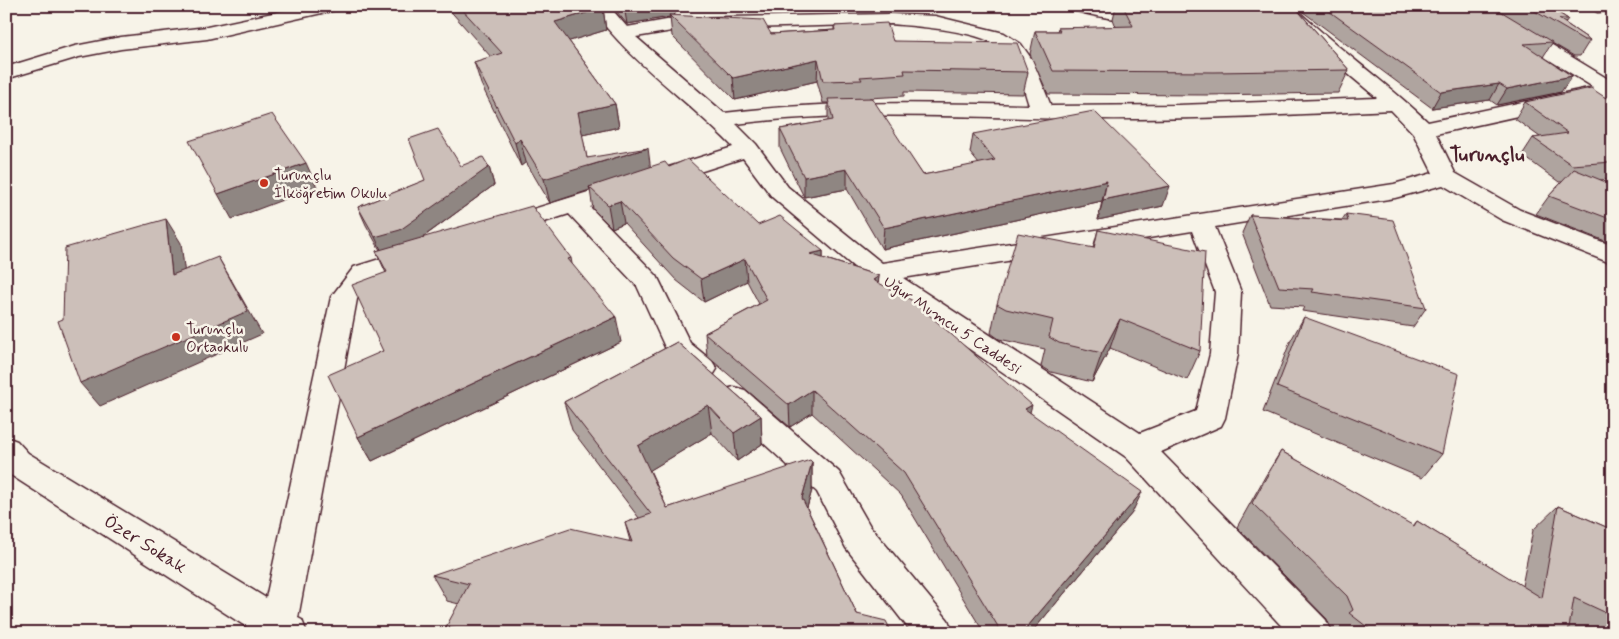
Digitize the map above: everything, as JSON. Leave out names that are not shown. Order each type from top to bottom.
[{"type":"street","points":[[6,73],[75,52],[121,43],[207,33],[331,6]]},
{"type":"street","name":"Uğur Mumcu 5 Caddesi","points":[[599,6],[632,44],[719,120],[748,149],[780,192],[877,273],[1137,448],[1313,633]]},
{"type":"street","points":[[1078,6],[1092,10],[1126,14],[1165,14]]},
{"type":"street","points":[[1475,6],[1611,89]]},
{"type":"street","points":[[1281,12],[1396,103],[1423,130],[1446,177],[1511,215],[1613,256]]},
{"type":"street","points":[[623,33],[678,24],[841,13],[935,22],[997,37],[1006,42],[1019,54],[1042,111]]},
{"type":"street","points":[[1423,130],[1611,89]]},
{"type":"street","points":[[719,120],[754,114],[805,110],[889,108],[1133,112],[1295,108],[1396,103]]},
{"type":"street","points":[[478,236],[748,149]]},
{"type":"street","points":[[877,273],[1395,191],[1446,177]]},
{"type":"street","points":[[574,205],[648,282],[680,349],[828,482],[858,536],[935,633]]},
{"type":"street","points":[[1137,448],[1210,418],[1224,354],[1228,292],[1200,221]]},
{"type":"street","points":[[284,629],[344,297],[363,273],[440,248]]},
{"type":"street","name":"Özer Sokak","points":[[6,450],[17,462],[284,629]]},
{"type":"building","points":[[459,6],[601,6],[603,8],[555,22],[615,104],[578,112],[587,158],[648,148],[544,179],[520,139],[515,143],[474,62],[502,53]]},
{"type":"building","points":[[1123,6],[1294,6],[1349,70],[1214,72],[1053,71],[1035,31],[1060,31],[1058,28],[1133,26]]},
{"type":"building","points":[[1322,6],[1492,6],[1552,42],[1524,44],[1572,76],[1507,89],[1499,84],[1441,92]]},
{"type":"building","points":[[1526,6],[1548,6],[1568,19],[1559,19],[1590,40],[1584,40]]},
{"type":"building","points":[[669,15],[763,20],[771,34],[835,30],[834,26],[887,23],[893,41],[1017,43],[1028,72],[904,70],[905,74],[860,77],[862,80],[823,81],[818,59],[733,78]]},
{"type":"building","points":[[1591,88],[1606,98],[1613,97],[1613,162],[1572,165],[1533,138],[1568,133],[1525,102]]},
{"type":"building","points":[[872,98],[923,175],[995,160],[973,134],[1094,111],[1170,186],[1103,200],[1107,181],[884,228],[847,169],[804,177],[780,129],[833,120],[828,99]]},
{"type":"building","points":[[272,114],[306,163],[218,194],[189,141]]},
{"type":"building","points":[[438,129],[461,166],[483,157],[489,167],[400,230],[375,237],[358,207],[425,180],[409,139]]},
{"type":"building","points":[[688,159],[758,225],[780,216],[823,251],[810,254],[879,276],[873,280],[913,301],[1032,405],[1025,409],[1142,492],[1022,633],[1002,633],[904,473],[812,390],[789,405],[705,333],[767,300],[745,259],[701,279],[673,258],[620,201],[608,205],[589,187],[665,162],[669,167]]},
{"type":"building","points":[[1574,169],[1613,185],[1613,220],[1549,196]]},
{"type":"building","points":[[532,206],[571,258],[568,259],[616,317],[358,437],[328,375],[383,351],[352,285],[387,272],[376,251]]},
{"type":"building","points":[[1346,214],[1393,220],[1426,308],[1312,292],[1314,289],[1279,287],[1250,215],[1348,221]]},
{"type":"building","points":[[166,219],[172,275],[218,257],[248,311],[80,383],[58,321],[63,319],[65,248]]},
{"type":"building","points":[[1098,230],[1205,252],[1200,351],[1120,319],[1102,353],[1059,343],[1049,337],[1053,320],[1006,309],[997,304],[1018,233],[1094,248]]},
{"type":"building","points":[[1304,317],[1459,374],[1442,454],[1277,387]]},
{"type":"building","points":[[677,342],[761,416],[734,433],[708,405],[638,446],[667,508],[810,460],[812,462],[802,498],[857,614],[886,621],[892,633],[471,633],[446,627],[469,584],[432,575],[570,528],[632,542],[625,523],[651,514],[564,402]]},
{"type":"building","points":[[1281,451],[1414,526],[1417,521],[1542,598],[1558,506],[1613,530],[1613,616],[1574,598],[1568,633],[1370,633],[1371,630],[1349,613],[1353,610],[1347,596],[1252,503]]},
{"type":"place","name":"Turunçlu İlköğretim Okulu","points":[[264,183]]},
{"type":"place","name":"Turunçlu Ortaokulu","points":[[176,337]]},
{"type":"district","name":"Turunçlu","points":[[1487,154]]}]
